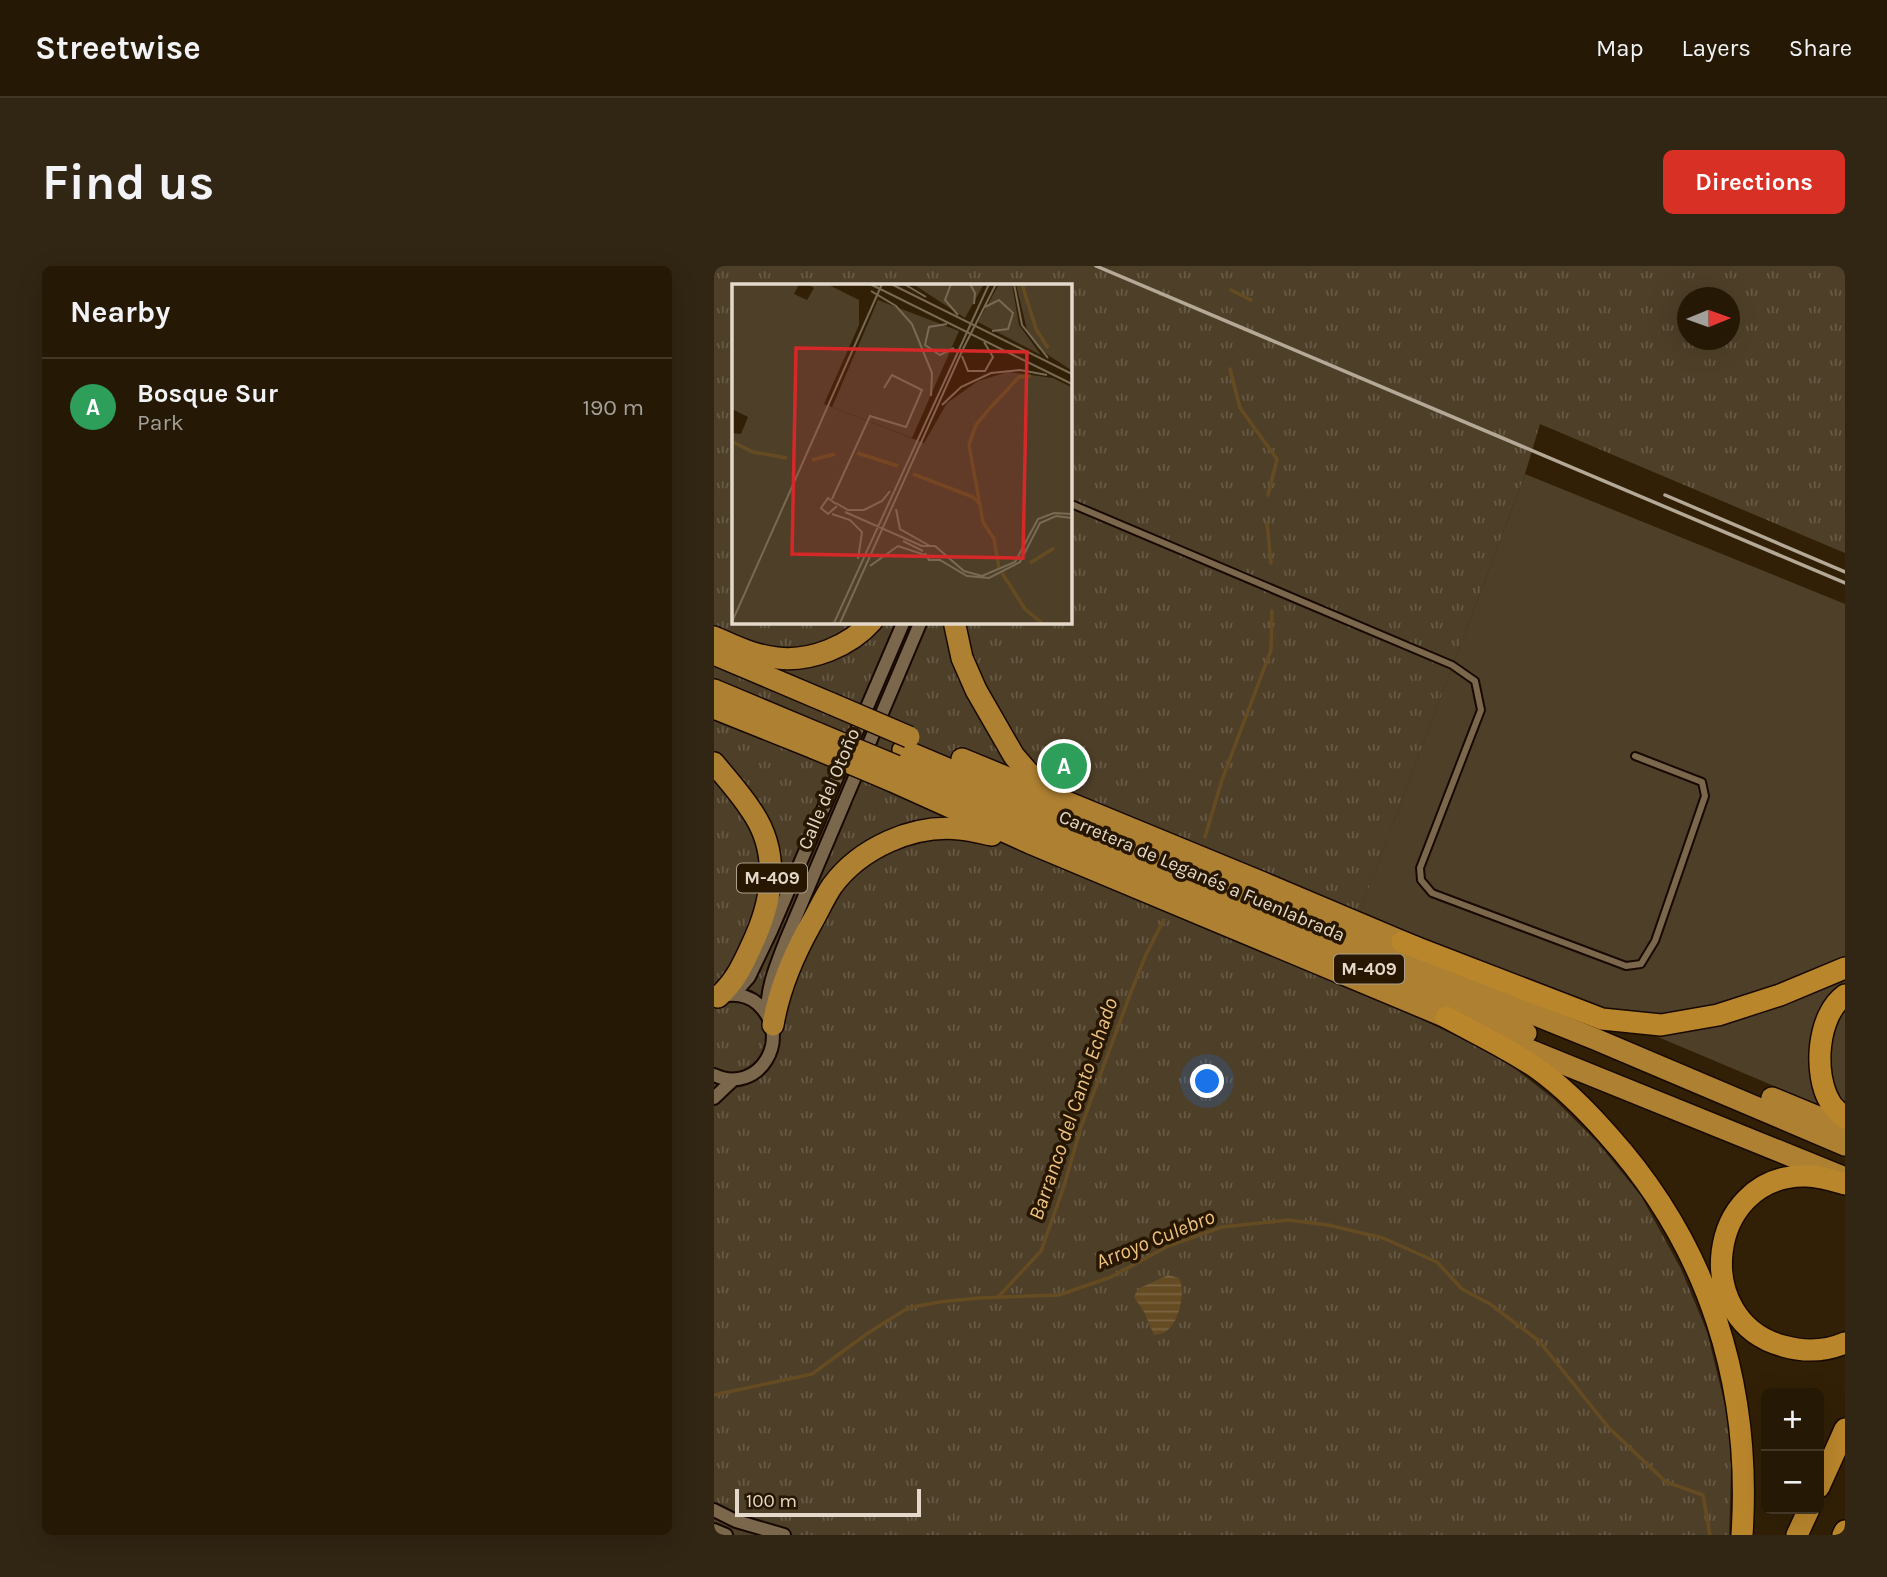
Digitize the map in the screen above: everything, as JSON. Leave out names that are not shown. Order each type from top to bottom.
[{"type":"highway","points":[[714,637],[746,651],[777,658],[806,657],[840,646],[864,631],[871,623]]},
{"type":"highway","name":"M-409","points":[[954,623],[962,658],[976,690],[1014,756],[1027,772],[1043,784],[1600,1030],[1845,1128]]},
{"type":"highway","name":"M-409","points":[[714,654],[823,726]]},
{"type":"highway","name":"Carretera de Leganés a Fuenlabrada","points":[[714,669],[823,726],[1595,1039],[1845,1145]]},
{"type":"highway","name":"M-409","points":[[714,690],[823,726],[900,758],[1261,882]]},
{"type":"highway","name":"M-409","points":[[714,708],[823,726]]},
{"type":"highway","name":"M-409","points":[[900,758],[1030,843],[1446,1017],[1845,1178]]},
{"type":"highway","name":"Carretera de Leganés a Fuenlabrada","points":[[900,758],[1130,865],[1386,976],[1845,1165]]},
{"type":"highway","name":"M-409","points":[[714,763],[751,810],[764,832],[772,879],[759,929],[743,963],[722,997]]},
{"type":"highway","name":"M-409","points":[[770,1019],[799,945],[832,886],[862,856],[895,838],[926,830],[958,829],[1030,843]]},
{"type":"highway","points":[[1402,942],[1602,1019],[1661,1025],[1718,1016],[1780,995],[1845,968]]},
{"type":"highway","points":[[1845,995],[1840,998],[1824,1026],[1819,1057],[1822,1081],[1830,1102],[1845,1118]]},
{"type":"highway","points":[[1446,1017],[1505,1048],[1539,1070],[1571,1096],[1643,1177],[1681,1238],[1711,1302],[1733,1377],[1744,1466],[1742,1535]]},
{"type":"highway","points":[[1845,1184],[1805,1175],[1780,1179],[1759,1189],[1743,1204],[1728,1225],[1723,1237],[1720,1261],[1728,1300],[1740,1318],[1756,1333],[1777,1345],[1800,1350],[1824,1350],[1845,1343]]},
{"type":"highway","points":[[1824,1476],[1845,1429]]},
{"type":"highway","points":[[1797,1535],[1807,1514]]},
{"type":"street","name":"Calle del Otoño","points":[[722,997],[749,977],[903,623]]},
{"type":"street","name":"Calle del Otoño","points":[[733,1080],[747,1077],[763,1066],[772,1052],[767,994],[777,964],[920,623]]},
{"type":"street","points":[[722,997],[743,996],[755,1001],[770,1019]]},
{"type":"street","points":[[714,1075],[733,1080]]},
{"type":"street","points":[[714,1098],[733,1080]]},
{"type":"street","points":[[714,1510],[736,1521],[784,1535]]},
{"type":"street","points":[[714,1530],[726,1535]]},
{"type":"lane","points":[[1071,504],[1452,664],[1475,681],[1481,710],[1420,868],[1421,880],[1432,892],[1626,966],[1641,964],[1654,941],[1705,796],[1702,782],[1635,756]]},
{"type":"green space","points":[[714,266],[1845,266],[1845,553],[1540,424],[1525,474],[1333,983],[1412,1015],[1500,1057],[1555,1100],[1598,1143],[1641,1196],[1681,1269],[1707,1332],[1732,1434],[1729,1535],[714,1535]]},
{"type":"green space","points":[[1525,474],[1845,604],[1845,1116],[1360,911]]},
{"type":"shaded area","points":[[1168,1275],[1179,1278],[1182,1291],[1180,1307],[1170,1328],[1164,1333],[1154,1335],[1134,1297],[1138,1289]]},
{"type":"waterway","name":"Barranco del Canto Echado","points":[[1231,290],[1251,300]]},
{"type":"waterway","name":"Barranco del Canto Echado","points":[[1230,369],[1240,408],[1277,459],[1268,495]]},
{"type":"waterway","name":"Barranco del Canto Echado","points":[[1267,523],[1271,563]]},
{"type":"waterway","name":"Barranco del Canto Echado","points":[[1205,837],[1222,780],[1271,650],[1272,611]]},
{"type":"waterway","name":"Barranco del Canto Echado","points":[[999,1296],[1041,1251],[1081,1127],[1129,997],[1163,921]]},
{"type":"waterway","name":"Arroyo Culebro","points":[[714,1395],[812,1374],[908,1308],[979,1298],[1059,1295],[1111,1277],[1168,1246],[1222,1227],[1288,1220],[1328,1225],[1383,1238],[1437,1262],[1462,1289],[1490,1304],[1539,1341],[1609,1428],[1666,1482],[1703,1495],[1710,1535]]},
{"type":"railway","points":[[1096,266],[1845,583]]},
{"type":"railway","points":[[1665,495],[1845,572]]},
{"type":"place","name":"Bosque Sur","points":[[1064,766]]}]
